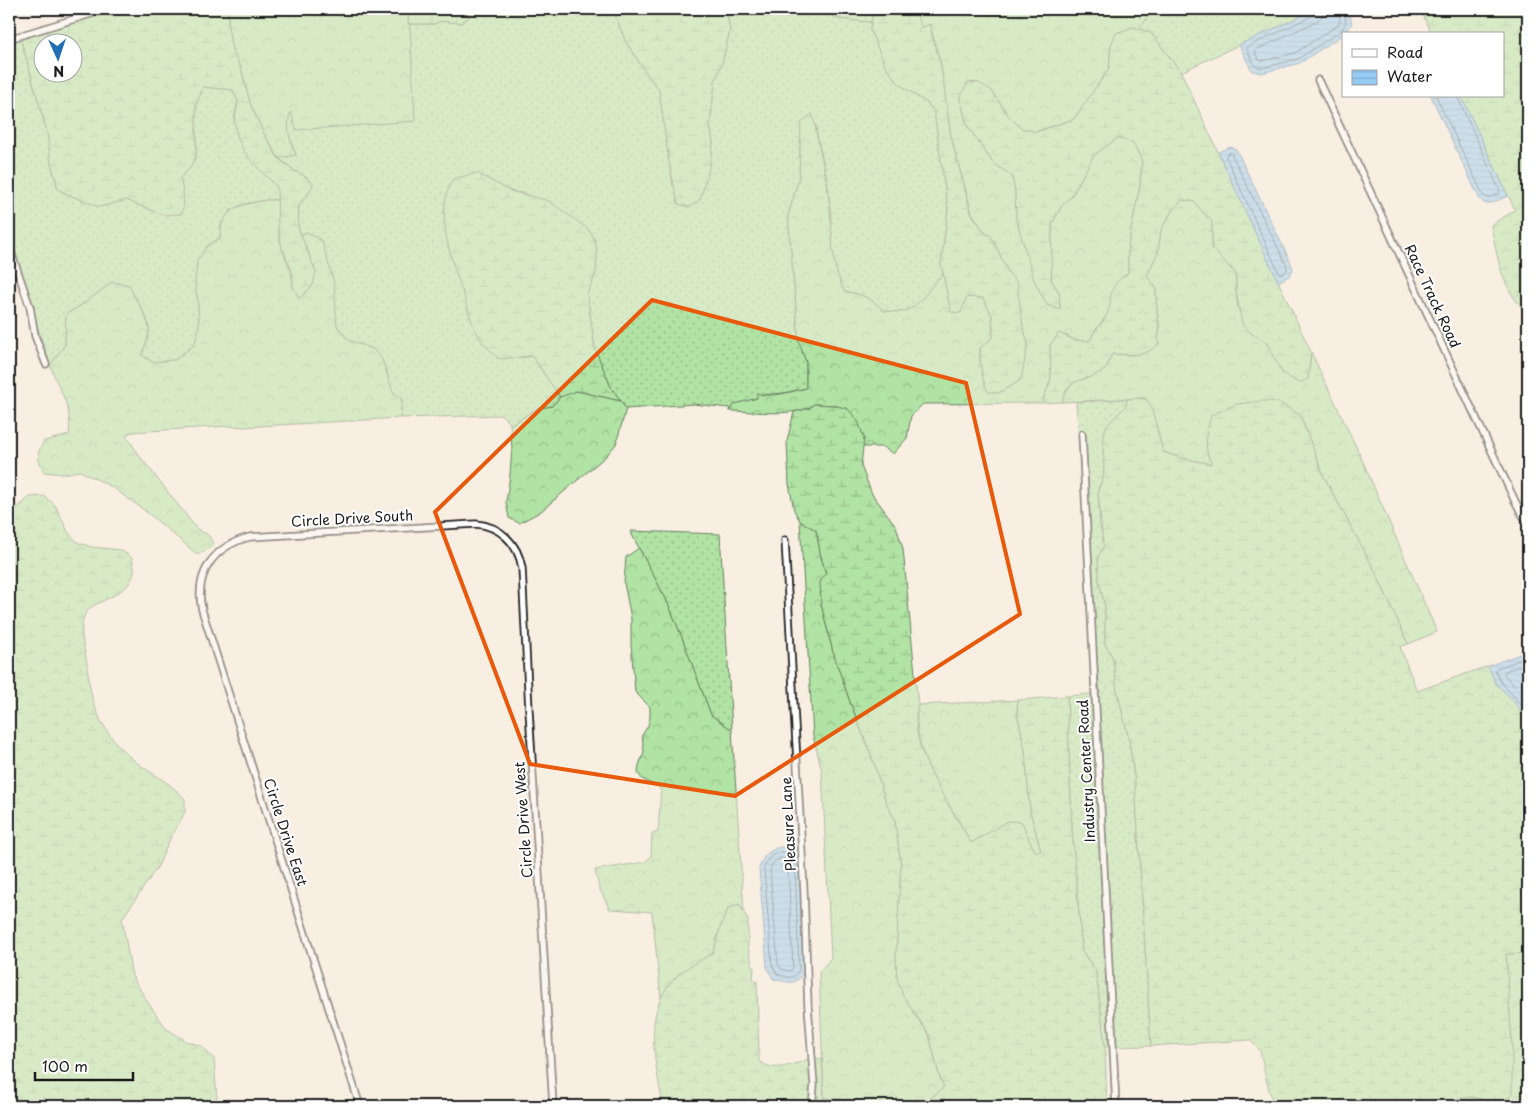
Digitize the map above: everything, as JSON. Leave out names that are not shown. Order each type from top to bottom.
[{"type":"street","points":[[9,39],[107,9]]},
{"type":"street","name":"Race Track Road","points":[[1318,80],[1515,501],[1528,521]]},
{"type":"street","points":[[9,246],[30,307],[35,336],[46,364]]},
{"type":"street","name":"Industry Center Road","points":[[1082,434],[1116,1106]]},
{"type":"street","name":"Circle Drive South","points":[[208,566],[214,556],[224,547],[242,539],[254,537],[476,524],[489,526],[505,536]]},
{"type":"street","name":"Circle Drive West","points":[[505,536],[515,548],[522,568],[528,710],[553,1106]]},
{"type":"street","name":"Pleasure Lane","points":[[785,540],[804,892],[808,1006],[814,1085],[812,1106]]},
{"type":"street","name":"Circle Drive East","points":[[208,566],[200,585],[202,610],[360,1106]]},
{"type":"highlighted area","points":[[652,300],[966,383],[1020,614],[735,796],[530,764],[435,512]]},
{"type":"green space","points":[[99,9],[228,9],[228,27],[232,50],[241,68],[250,103],[263,132],[278,158],[313,184],[309,193],[299,205],[298,228],[316,272],[313,285],[299,299],[293,286],[292,271],[282,248],[278,228],[277,187],[256,166],[240,144],[235,121],[238,101],[233,90],[203,87],[196,105],[196,155],[190,168],[180,178],[184,201],[183,210],[181,214],[163,215],[126,200],[100,207],[58,189],[51,163],[47,132],[33,82],[82,82],[82,32],[32,32],[32,79],[19,33]]},
{"type":"green space","points":[[228,9],[409,9],[415,121],[296,130],[291,112],[288,122],[289,134],[296,155],[279,158],[263,132],[250,103],[241,68],[232,50],[228,27]]},
{"type":"green space","points":[[409,9],[471,9],[469,17],[461,23],[441,21],[435,24],[408,24]]},
{"type":"green space","points":[[471,9],[613,9],[625,40],[659,90],[673,186],[713,144],[710,124],[715,81],[722,63],[730,30],[726,9],[820,9],[838,19],[871,22],[870,30],[886,67],[899,84],[927,103],[934,111],[948,209],[941,264],[943,274],[915,306],[901,312],[884,311],[866,298],[857,294],[845,293],[835,266],[831,237],[829,193],[816,125],[801,123],[799,178],[788,216],[799,342],[806,362],[806,388],[784,393],[761,395],[750,401],[735,404],[730,411],[729,408],[693,404],[626,409],[611,387],[595,349],[587,294],[596,273],[527,194],[510,191],[477,173],[444,211],[448,243],[475,328],[488,348],[517,358],[532,356],[560,397],[552,406],[536,409],[510,425],[502,415],[400,418],[402,399],[393,392],[387,371],[373,349],[348,340],[337,326],[335,313],[307,232],[301,235],[298,228],[299,205],[309,193],[306,177],[279,158],[296,154],[291,144],[289,133],[288,122],[291,111],[415,121],[408,24],[435,24],[441,21],[461,23],[469,17]]},
{"type":"green space","points":[[613,9],[726,9],[730,30],[722,63],[715,81],[710,124],[713,144],[709,168],[700,200],[690,207],[678,204],[669,162],[659,90],[625,40]]},
{"type":"green space","points":[[820,9],[1152,9],[1152,12],[1139,29],[1134,27],[1111,45],[1109,69],[1074,119],[1035,132],[1021,128],[1008,115],[999,101],[960,98],[967,125],[993,163],[1012,175],[1016,218],[1047,305],[1060,309],[1059,292],[1051,280],[1052,224],[1061,207],[1072,195],[1094,154],[1118,138],[1133,143],[1142,161],[1140,186],[1128,246],[1128,273],[1122,277],[1115,288],[1108,312],[1094,331],[1090,341],[1074,340],[1066,335],[1050,344],[1051,379],[1042,403],[923,404],[911,416],[907,438],[893,454],[883,447],[863,447],[864,438],[848,409],[833,405],[814,404],[797,411],[786,412],[730,411],[735,404],[757,398],[757,393],[775,395],[806,388],[806,362],[799,342],[788,216],[799,178],[801,123],[812,114],[828,192],[834,262],[845,292],[866,297],[884,311],[902,312],[915,306],[943,274],[951,312],[967,297],[983,298],[992,316],[993,337],[980,349],[980,362],[1020,380],[1028,343],[1023,327],[1016,283],[1008,272],[991,236],[985,233],[972,213],[951,137],[941,66],[930,24],[921,28],[914,11],[872,16],[871,22],[869,22],[838,19]]},
{"type":"green space","points":[[1152,9],[1316,9],[1181,72],[1151,33],[1139,29]]},
{"type":"green space","points":[[1420,9],[1528,9],[1528,313],[1512,295],[1506,284],[1498,261],[1491,225],[1515,210],[1462,98],[1504,98],[1504,32],[1431,32]]},
{"type":"green space","points":[[901,10],[915,11],[922,28],[929,24],[941,66],[951,137],[971,213],[985,233],[991,236],[1008,272],[1017,283],[1023,327],[1028,343],[1021,380],[999,393],[988,392],[981,371],[980,348],[993,337],[992,316],[983,298],[967,297],[961,313],[951,312],[941,264],[948,209],[934,111],[927,103],[899,84],[886,67],[870,30],[872,16],[887,15]]},
{"type":"green space","points":[[1134,27],[1151,33],[1181,72],[1311,352],[1308,379],[1299,383],[1282,373],[1266,342],[1251,333],[1242,324],[1236,290],[1236,274],[1212,248],[1212,222],[1193,201],[1182,200],[1173,209],[1161,230],[1158,252],[1147,276],[1156,288],[1158,345],[1141,354],[1112,354],[1106,369],[1092,377],[1077,381],[1070,386],[1065,392],[1062,402],[1042,403],[1051,379],[1050,345],[1059,333],[1074,340],[1090,341],[1105,318],[1115,284],[1128,273],[1128,246],[1140,186],[1142,161],[1133,143],[1118,138],[1094,155],[1072,195],[1061,207],[1052,224],[1051,280],[1059,292],[1060,310],[1047,305],[1034,280],[1016,218],[1012,176],[993,163],[967,125],[960,98],[968,82],[979,83],[991,90],[1008,115],[1021,128],[1036,132],[1074,119],[1109,69],[1111,45],[1116,33]]},
{"type":"green space","points":[[19,33],[47,132],[51,163],[58,189],[100,207],[126,199],[163,215],[180,178],[190,168],[196,155],[196,105],[203,87],[233,90],[238,101],[234,119],[268,178],[277,187],[278,200],[244,204],[231,210],[221,224],[220,238],[195,283],[199,325],[195,344],[175,360],[152,362],[142,355],[149,332],[145,315],[129,285],[112,282],[85,303],[66,314],[65,345],[50,365],[9,240],[9,37]]},
{"type":"green space","points":[[477,173],[510,191],[549,201],[588,229],[595,240],[597,253],[596,273],[587,294],[595,349],[611,387],[621,401],[577,391],[560,397],[532,356],[499,359],[480,337],[475,329],[454,268],[446,238],[445,222],[447,193],[453,179]]},
{"type":"green space","points":[[267,200],[278,200],[279,236],[293,286],[316,272],[301,235],[307,232],[322,241],[334,283],[337,326],[348,340],[373,349],[382,359],[393,392],[402,399],[400,418],[133,432],[126,435],[138,454],[197,529],[208,535],[214,545],[198,555],[148,513],[112,487],[80,471],[62,474],[44,472],[38,456],[41,445],[44,441],[69,435],[70,425],[67,407],[50,365],[65,345],[66,314],[85,303],[112,282],[129,285],[147,321],[149,332],[142,355],[152,362],[175,360],[195,344],[199,325],[195,283],[197,261],[207,246],[220,238],[222,227],[229,213],[241,206]]},
{"type":"green space","points":[[1182,200],[1193,201],[1212,222],[1212,248],[1236,274],[1238,309],[1251,333],[1266,342],[1274,357],[1308,379],[1311,352],[1360,455],[1437,632],[1408,644],[1376,573],[1324,477],[1300,415],[1278,402],[1212,415],[1206,445],[1212,464],[1181,458],[1163,452],[1151,406],[1145,398],[1062,402],[1074,383],[1088,378],[1112,354],[1134,355],[1160,332],[1156,288],[1147,276],[1158,252],[1161,230],[1173,209]]},
{"type":"green space","points":[[577,391],[621,401],[626,409],[616,444],[606,456],[540,512],[519,523],[509,518],[506,502],[512,448],[510,425],[536,409],[552,406],[562,395]]},
{"type":"green space","points":[[1145,398],[1151,406],[1163,452],[1211,464],[1207,452],[1206,436],[1211,415],[1237,404],[1263,401],[1278,402],[1300,415],[1324,477],[1376,573],[1408,644],[1400,647],[1417,691],[1488,666],[1496,684],[1511,698],[1528,720],[1528,953],[1506,954],[1512,1046],[1512,1095],[1499,1104],[1473,1097],[1459,1098],[1453,1106],[1274,1106],[1260,1050],[1250,1040],[1151,1046],[1135,783],[1129,739],[1117,691],[1113,658],[1105,644],[1105,607],[1099,581],[1098,557],[1104,545],[1098,491],[1104,474],[1103,435],[1107,425],[1126,406],[1127,399]]},
{"type":"green space","points":[[1127,399],[1126,406],[1107,425],[1103,435],[1104,474],[1098,491],[1100,526],[1105,545],[1098,557],[1099,581],[1105,607],[1105,644],[1113,658],[1117,691],[1129,739],[1135,783],[1151,1046],[1105,1047],[1096,972],[1082,951],[1072,831],[1067,696],[1100,693],[1076,402]]},
{"type":"green space","points":[[814,404],[833,405],[848,409],[858,421],[864,438],[861,466],[872,494],[896,526],[903,549],[918,705],[916,722],[919,740],[924,758],[933,777],[971,843],[1008,821],[1022,822],[1035,851],[1041,851],[1030,811],[1025,750],[1017,712],[1018,700],[1067,696],[1072,831],[1082,951],[1096,972],[1105,1047],[1107,1106],[922,1106],[944,1087],[939,1075],[929,1034],[903,996],[897,978],[896,956],[901,865],[895,820],[886,802],[872,757],[833,652],[821,604],[820,582],[826,573],[816,530],[800,521],[794,510],[789,484],[787,441],[794,412],[810,408]]},
{"type":"green space","points":[[44,496],[55,505],[68,532],[77,542],[91,547],[121,550],[132,558],[134,573],[128,585],[93,606],[88,610],[83,620],[82,640],[91,693],[97,713],[114,740],[136,762],[167,783],[185,799],[185,812],[158,866],[122,919],[132,976],[148,1003],[167,1029],[188,1042],[202,1046],[214,1059],[217,1100],[222,1106],[9,1106],[9,515],[30,497]]},
{"type":"green space","points":[[800,521],[816,530],[826,574],[821,604],[833,652],[872,757],[886,802],[895,820],[901,865],[896,956],[914,1014],[929,1034],[939,1075],[944,1087],[922,1106],[874,1106],[860,1101],[824,1098],[819,972],[831,958],[822,771],[813,736]]},
{"type":"green space","points":[[630,531],[720,534],[732,730],[711,715],[667,601]]},
{"type":"green space","points":[[639,548],[667,601],[711,715],[732,730],[744,912],[739,904],[728,909],[713,953],[677,976],[661,998],[652,912],[610,909],[599,888],[595,870],[645,862],[651,857],[652,833],[658,832],[661,789],[642,779],[638,773],[644,752],[642,735],[648,726],[650,707],[635,692],[631,618],[624,583],[626,557]]},
{"type":"green space","points":[[1018,700],[1017,712],[1025,750],[1030,811],[1041,851],[1035,852],[1029,840],[980,839],[971,843],[926,762],[918,732],[918,705]]},
{"type":"green space","points":[[739,904],[748,920],[748,947],[754,970],[753,979],[757,982],[759,1061],[770,1066],[781,1067],[808,1059],[822,1058],[824,1098],[860,1101],[874,1106],[826,1106],[824,1099],[815,1106],[663,1106],[654,1038],[654,1021],[658,1005],[665,990],[677,976],[713,953],[728,909]]},
{"type":"green space","points":[[1528,953],[1528,1106],[1453,1106],[1459,1098],[1473,1097],[1499,1104],[1512,1046],[1506,954]]},
{"type":"water","points":[[1316,9],[1348,9],[1352,23],[1347,32],[1342,32],[1342,35],[1300,63],[1262,73],[1252,71],[1239,45]]},
{"type":"water","points":[[1432,98],[1462,98],[1508,196],[1485,204],[1479,198]]},
{"type":"water","points":[[1230,147],[1236,149],[1291,263],[1293,270],[1289,276],[1278,282],[1218,152]]},
{"type":"water","points":[[1528,651],[1528,720],[1511,698],[1496,684],[1488,666]]},
{"type":"water","points":[[780,847],[793,848],[800,862],[804,972],[794,982],[773,979],[767,967],[759,869],[766,855]]}]
